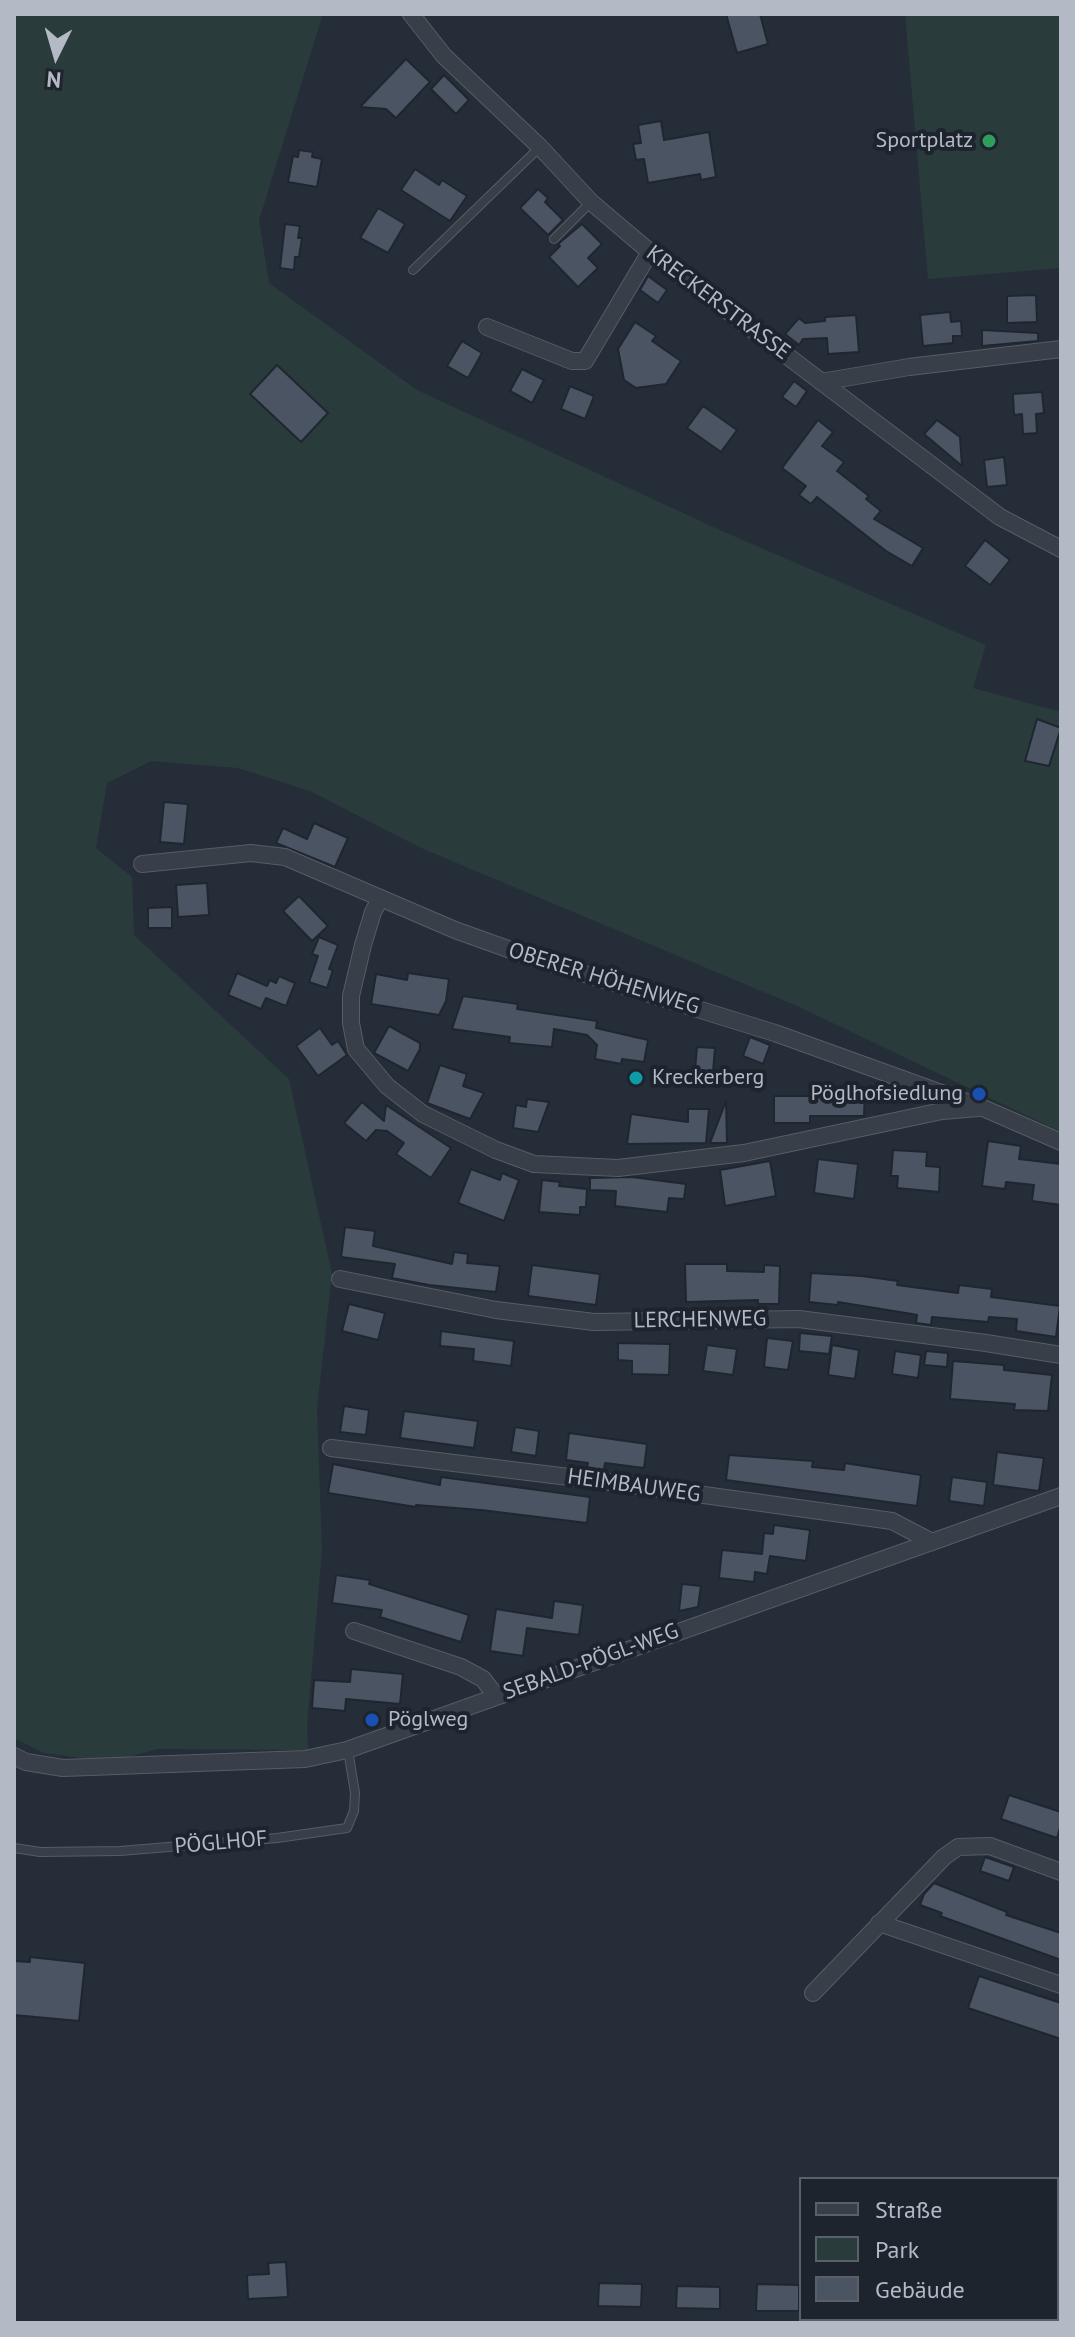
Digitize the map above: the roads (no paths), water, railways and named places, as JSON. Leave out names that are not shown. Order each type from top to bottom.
[{"type":"street","name":"KRECKERSTRASSE","points":[[411,14],[444,56],[540,147],[591,202],[650,252],[1000,517],[1061,549]]},
{"type":"street","points":[[487,327],[572,361],[585,361],[650,252]]},
{"type":"street","points":[[821,382],[909,367],[1061,349]]},
{"type":"street","name":"OBERER HÖHENWEG","points":[[142,864],[251,853],[285,857],[380,899],[533,958],[775,1033],[983,1108],[1061,1142]]},
{"type":"street","points":[[380,899],[363,945],[351,996],[351,1023],[356,1049],[387,1086],[423,1114],[496,1150],[534,1164],[618,1168],[744,1153],[942,1111],[983,1108]]},
{"type":"street","name":"LERCHENWEG","points":[[340,1279],[496,1310],[594,1322],[799,1319],[1061,1355]]},
{"type":"street","name":"HEIMBAUWEG","points":[[331,1448],[892,1521],[932,1542]]},
{"type":"street","name":"SEBALD-PÖGL-WEG","points":[[14,1756],[26,1762],[63,1768],[305,1759],[347,1750],[1061,1496]]},
{"type":"street","points":[[354,1631],[461,1667],[483,1679],[496,1696]]},
{"type":"street","points":[[813,1993],[944,1857],[958,1847],[990,1846],[1061,1872]]},
{"type":"street","points":[[879,1923],[1061,1985]]},
{"type":"lane","points":[[413,270],[540,147]]},
{"type":"lane","points":[[554,239],[591,202]]},
{"type":"lane","name":"PÖGLHOF","points":[[14,1848],[40,1852],[120,1851],[277,1838],[347,1828],[354,1811],[355,1793],[347,1750]]},
{"type":"place","name":"Sportplatz","points":[[989,141]]},
{"type":"place","name":"Kreckerberg","points":[[636,1078]]},
{"type":"place","name":"Pöglhofsiedlung","points":[[979,1094]]},
{"type":"place","name":"Pöglweg","points":[[372,1720]]}]
